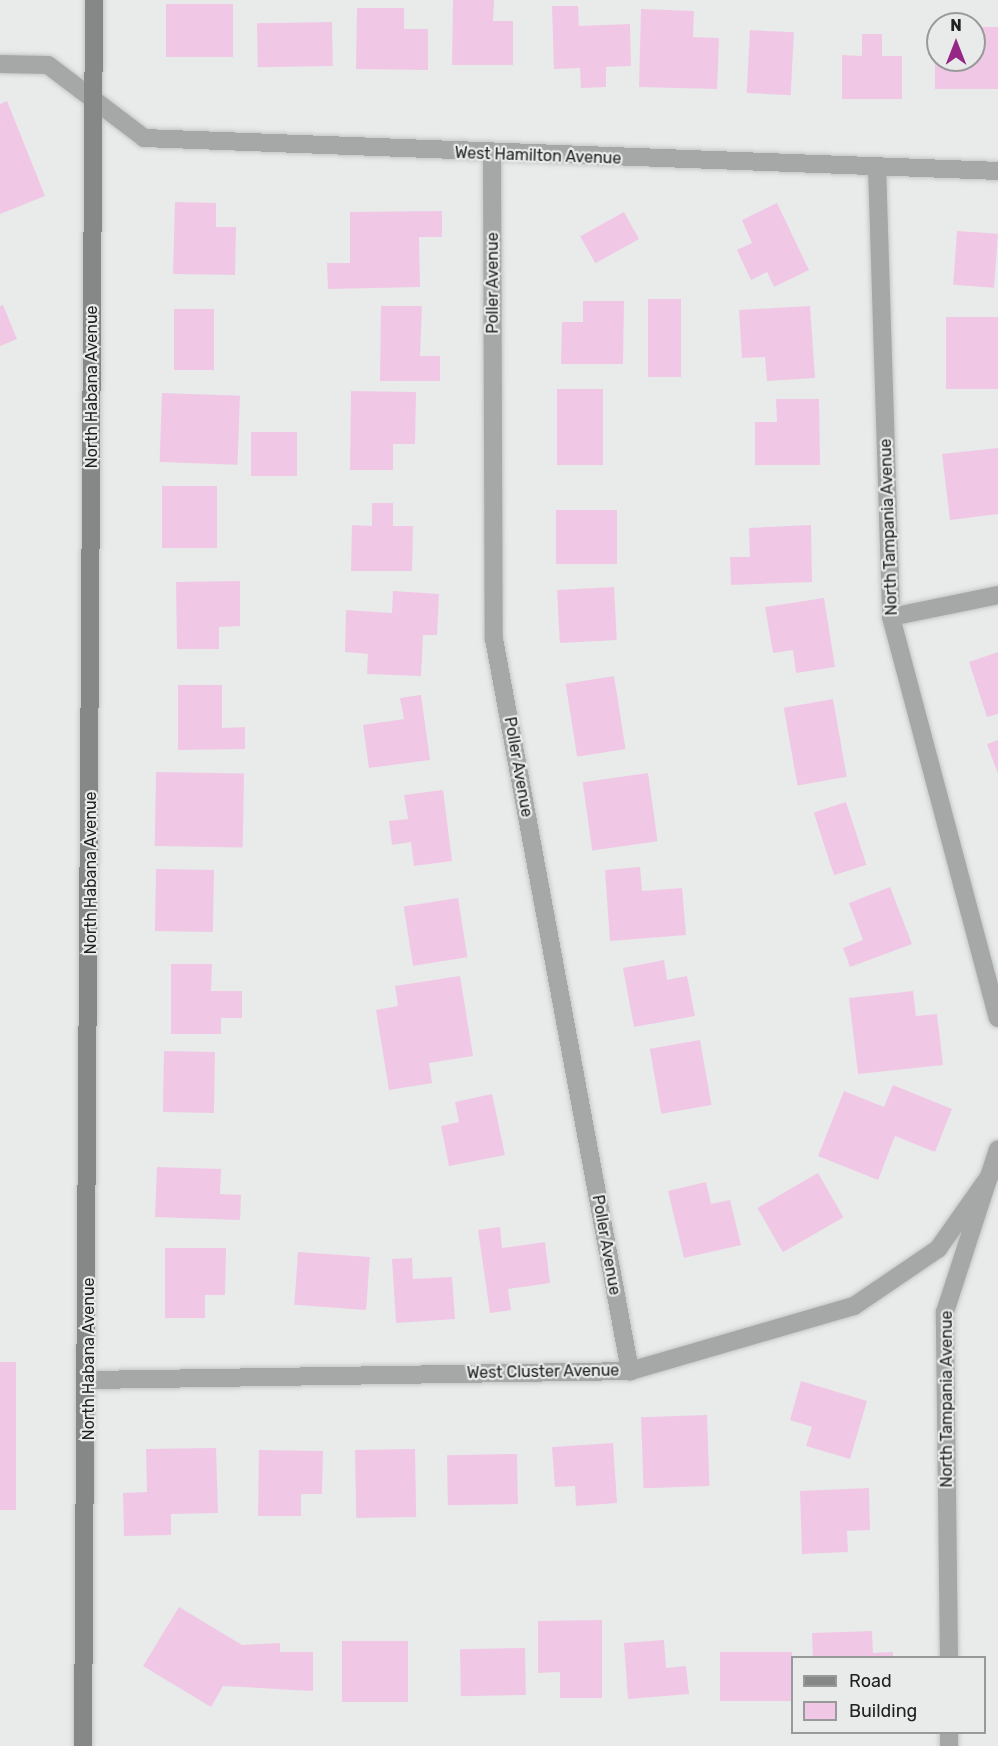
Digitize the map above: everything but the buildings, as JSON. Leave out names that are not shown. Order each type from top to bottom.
[{"type":"street","name":"North Habana Avenue","points":[[83,1746],[90,1380],[94,0]]},
{"type":"street","name":"West Hamilton Avenue","points":[[0,64],[48,64],[144,138],[492,155],[998,171]]},
{"type":"street","name":"Poller Avenue","points":[[492,155],[494,639],[630,1371]]},
{"type":"street","name":"North Tampania Avenue","points":[[877,166],[891,616],[998,1018]]},
{"type":"street","points":[[891,616],[998,595]]},
{"type":"street","name":"North Tampania Avenue","points":[[949,1656],[945,1312],[994,1168],[998,1149]]},
{"type":"street","name":"West Cluster Avenue","points":[[90,1380],[630,1371],[854,1306],[938,1249],[994,1168]]}]
